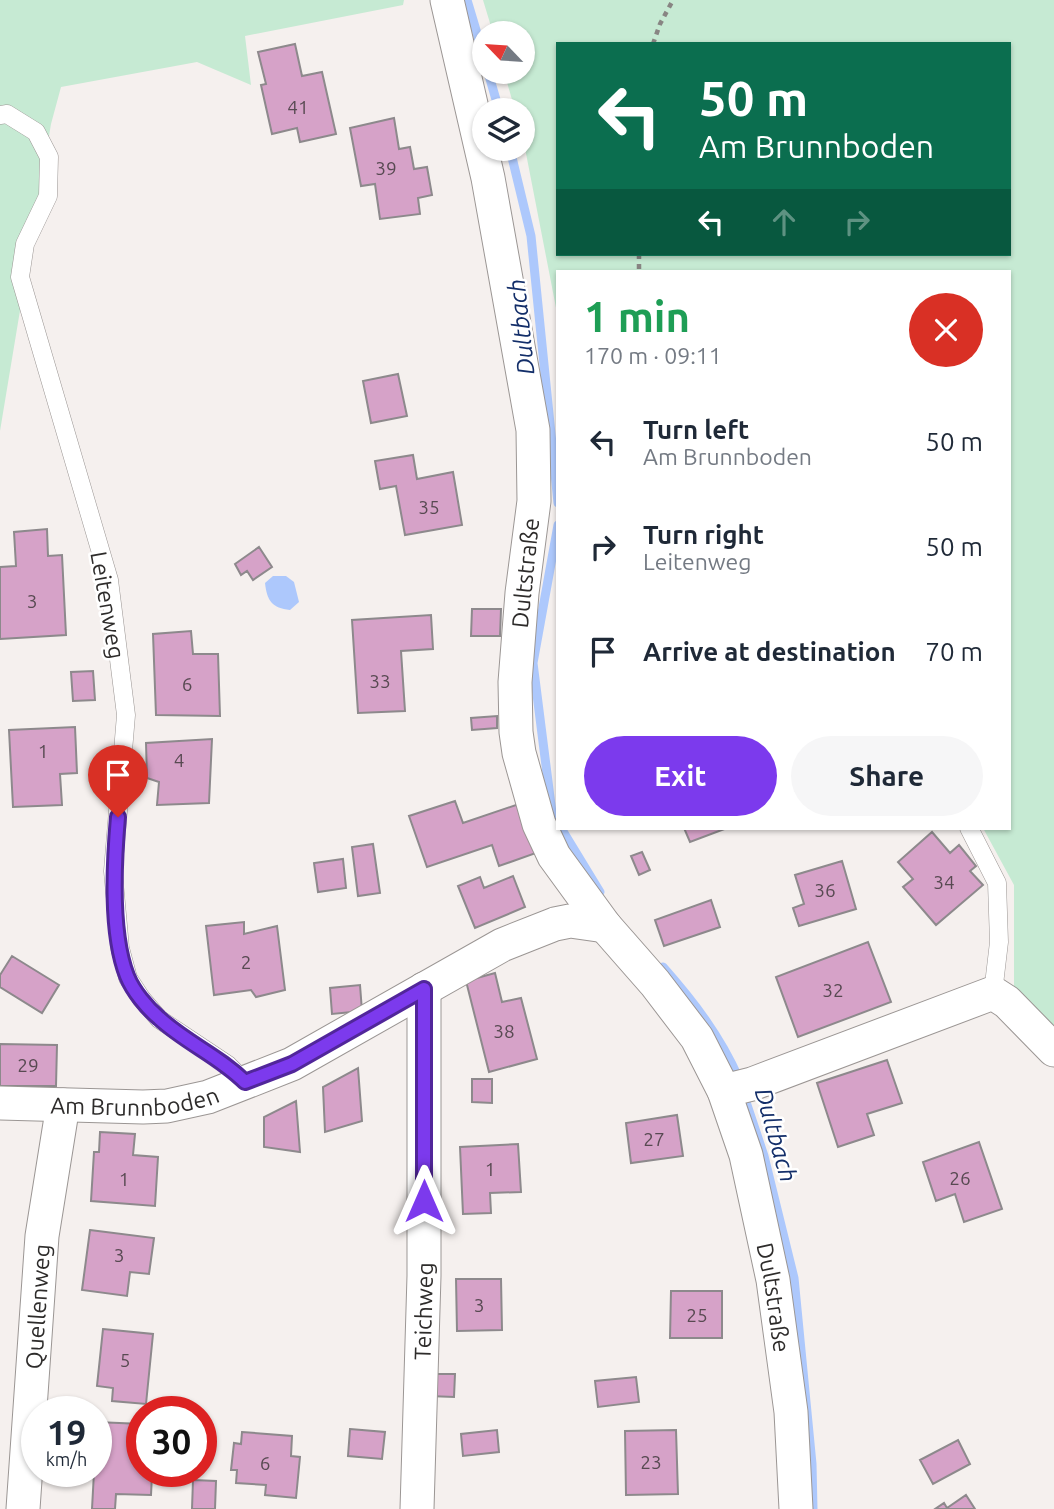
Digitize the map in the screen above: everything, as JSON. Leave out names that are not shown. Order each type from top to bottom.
[{"type":"street","name":"Dultstraße","points":[[447,0],[488,178],[533,430],[534,501],[522,593],[515,682],[519,754],[540,824],[554,856],[604,926],[655,983],[737,1088],[746,1155],[773,1280],[791,1412],[796,1509]]},
{"type":"street","name":"Am Brunnboden","points":[[0,1103],[167,1106],[208,1097],[292,1064],[502,945],[555,924],[570,921],[604,926]]},
{"type":"street","name":"Teichweg","points":[[417,1509],[424,1276],[424,989]]},
{"type":"street","points":[[737,1088],[993,993],[1007,1002],[1054,1050]]},
{"type":"street","name":"Quellenweg","points":[[23,1509],[42,1236],[63,1105]]},
{"type":"lane","name":"Leitenweg","points":[[0,115],[6,114],[36,132],[49,157],[48,196],[25,244],[20,277],[108,580],[126,715],[113,871],[120,948],[128,978],[159,1019],[228,1065],[245,1082]]},
{"type":"lane","points":[[970,830],[997,883],[999,942],[993,993]]},
{"type":"path","points":[[654,42],[673,0]]},
{"type":"green space","points":[[0,0],[404,0],[403,5],[245,36],[251,85],[197,62],[61,87],[51,124],[0,431]]},
{"type":"green space","points":[[483,0],[1054,0],[1054,1040],[1014,1000],[1014,885],[984,830],[1011,830],[1011,270],[556,270],[556,308],[527,161],[535,161],[535,98],[512,98],[507,84],[536,84],[536,21],[489,21]]},
{"type":"water","points":[[273,576],[286,576],[294,582],[299,602],[290,610],[275,605],[267,595],[265,583]]},
{"type":"building","points":[[295,44],[302,76],[322,72],[336,134],[300,142],[297,128],[272,134],[261,85],[266,84],[258,52]]},
{"type":"building","points":[[394,118],[399,149],[410,147],[414,169],[427,167],[432,195],[418,198],[420,214],[380,219],[375,184],[361,186],[350,128]]},
{"type":"building","points":[[398,374],[407,416],[371,423],[363,381]]},
{"type":"building","points":[[413,455],[417,479],[453,472],[462,525],[405,535],[396,486],[380,489],[375,461]]},
{"type":"building","points":[[47,529],[48,556],[62,555],[66,635],[0,639],[0,567],[16,566],[14,532]]},
{"type":"building","points":[[259,547],[272,567],[253,580],[247,571],[241,575],[235,564]]},
{"type":"building","points":[[472,609],[501,609],[500,636],[471,636]]},
{"type":"building","points":[[431,615],[433,649],[401,651],[405,711],[358,713],[352,620]]},
{"type":"building","points":[[191,631],[193,654],[218,654],[220,716],[156,715],[153,634]]},
{"type":"building","points":[[93,671],[95,700],[73,701],[71,672]]},
{"type":"building","points":[[497,716],[497,728],[472,730],[471,718]]},
{"type":"building","points":[[75,727],[77,773],[60,774],[62,805],[13,807],[9,730]]},
{"type":"building","points":[[212,739],[209,803],[157,805],[159,782],[147,778],[146,743]]},
{"type":"building","points":[[455,801],[463,823],[519,804],[536,853],[499,866],[492,845],[427,867],[409,816]]},
{"type":"building","points":[[685,830],[722,830],[690,842]]},
{"type":"building","points":[[932,832],[950,853],[959,845],[976,866],[970,871],[983,885],[936,925],[903,887],[913,879],[898,862]]},
{"type":"building","points":[[373,844],[380,893],[358,896],[352,847]]},
{"type":"building","points":[[642,852],[650,870],[639,875],[631,856]]},
{"type":"building","points":[[343,859],[346,888],[318,892],[314,863]]},
{"type":"building","points":[[842,861],[856,909],[799,926],[793,908],[804,904],[795,875]]},
{"type":"building","points":[[513,876],[525,907],[475,928],[458,886],[480,877],[484,888]]},
{"type":"building","points":[[711,900],[720,927],[664,946],[655,920]]},
{"type":"building","points":[[244,922],[244,934],[277,926],[285,990],[256,997],[251,990],[214,995],[206,926]]},
{"type":"building","points":[[868,942],[891,1002],[798,1037],[776,977]]},
{"type":"building","points":[[12,956],[59,985],[42,1013],[0,987],[0,975]]},
{"type":"building","points":[[495,973],[502,1002],[521,998],[537,1059],[489,1072],[466,981]]},
{"type":"building","points":[[360,985],[362,1011],[332,1014],[330,988]]},
{"type":"building","points":[[0,1044],[57,1045],[56,1086],[0,1086]]},
{"type":"building","points":[[887,1060],[902,1103],[867,1114],[874,1135],[838,1147],[817,1083]]},
{"type":"building","points":[[358,1068],[362,1121],[325,1132],[323,1087]]},
{"type":"building","points":[[472,1079],[492,1079],[492,1103],[472,1102]]},
{"type":"building","points":[[296,1101],[300,1152],[264,1147],[264,1117]]},
{"type":"building","points":[[677,1115],[683,1156],[631,1163],[626,1123]]},
{"type":"building","points":[[100,1132],[135,1134],[133,1155],[158,1157],[155,1206],[91,1201],[94,1152],[99,1152]]},
{"type":"building","points":[[979,1142],[1002,1209],[964,1222],[955,1194],[936,1201],[923,1162]]},
{"type":"building","points":[[518,1144],[521,1192],[490,1193],[491,1213],[463,1214],[460,1147]]},
{"type":"building","points":[[90,1230],[154,1238],[149,1274],[130,1272],[127,1296],[82,1290]]},
{"type":"building","points":[[456,1279],[501,1279],[502,1330],[457,1331]]},
{"type":"building","points":[[671,1291],[722,1291],[722,1338],[670,1338]]},
{"type":"building","points":[[103,1329],[153,1334],[147,1396],[126,1396],[126,1402],[112,1401],[113,1388],[97,1386]]},
{"type":"building","points":[[430,1374],[455,1374],[454,1397],[429,1396]]},
{"type":"building","points":[[636,1377],[639,1402],[598,1407],[595,1381]]},
{"type":"building","points":[[112,1423],[126,1423],[126,1487],[151,1487],[151,1495],[116,1494],[115,1509],[92,1509],[93,1487],[112,1487]]},
{"type":"building","points":[[350,1429],[385,1432],[382,1459],[348,1456]]},
{"type":"building","points":[[497,1430],[499,1452],[463,1456],[461,1434]]},
{"type":"building","points":[[676,1430],[678,1494],[626,1495],[625,1431]]},
{"type":"building","points":[[242,1432],[292,1436],[291,1456],[300,1457],[296,1498],[265,1495],[266,1485],[236,1483],[237,1470],[231,1470],[234,1443],[241,1444]]},
{"type":"building","points":[[958,1440],[970,1464],[933,1484],[920,1460]]},
{"type":"building","points":[[193,1487],[216,1487],[215,1509],[192,1509]]},
{"type":"building","points":[[966,1495],[975,1509],[935,1509],[944,1503],[947,1508]]},
{"type":"waterway","name":"Dultbach","points":[[467,0],[473,21]]},
{"type":"waterway","name":"Dultbach","points":[[491,84],[496,98]]},
{"type":"waterway","name":"Dultbach","points":[[513,161],[531,236],[556,483]]},
{"type":"waterway","name":"Dultbach","points":[[556,536],[533,663],[552,813],[556,820]]},
{"type":"waterway","name":"Dultbach","points":[[562,830],[600,892]]},
{"type":"waterway","name":"Dultbach","points":[[663,967],[706,1020],[739,1079]]},
{"type":"waterway","name":"Dultbach","points":[[743,1093],[764,1156],[794,1278],[812,1464],[813,1509]]},
{"type":"route","points":[[118,817],[113,871],[120,948],[128,978],[159,1019],[228,1065],[245,1082],[292,1064],[424,989],[424,1201]]}]
